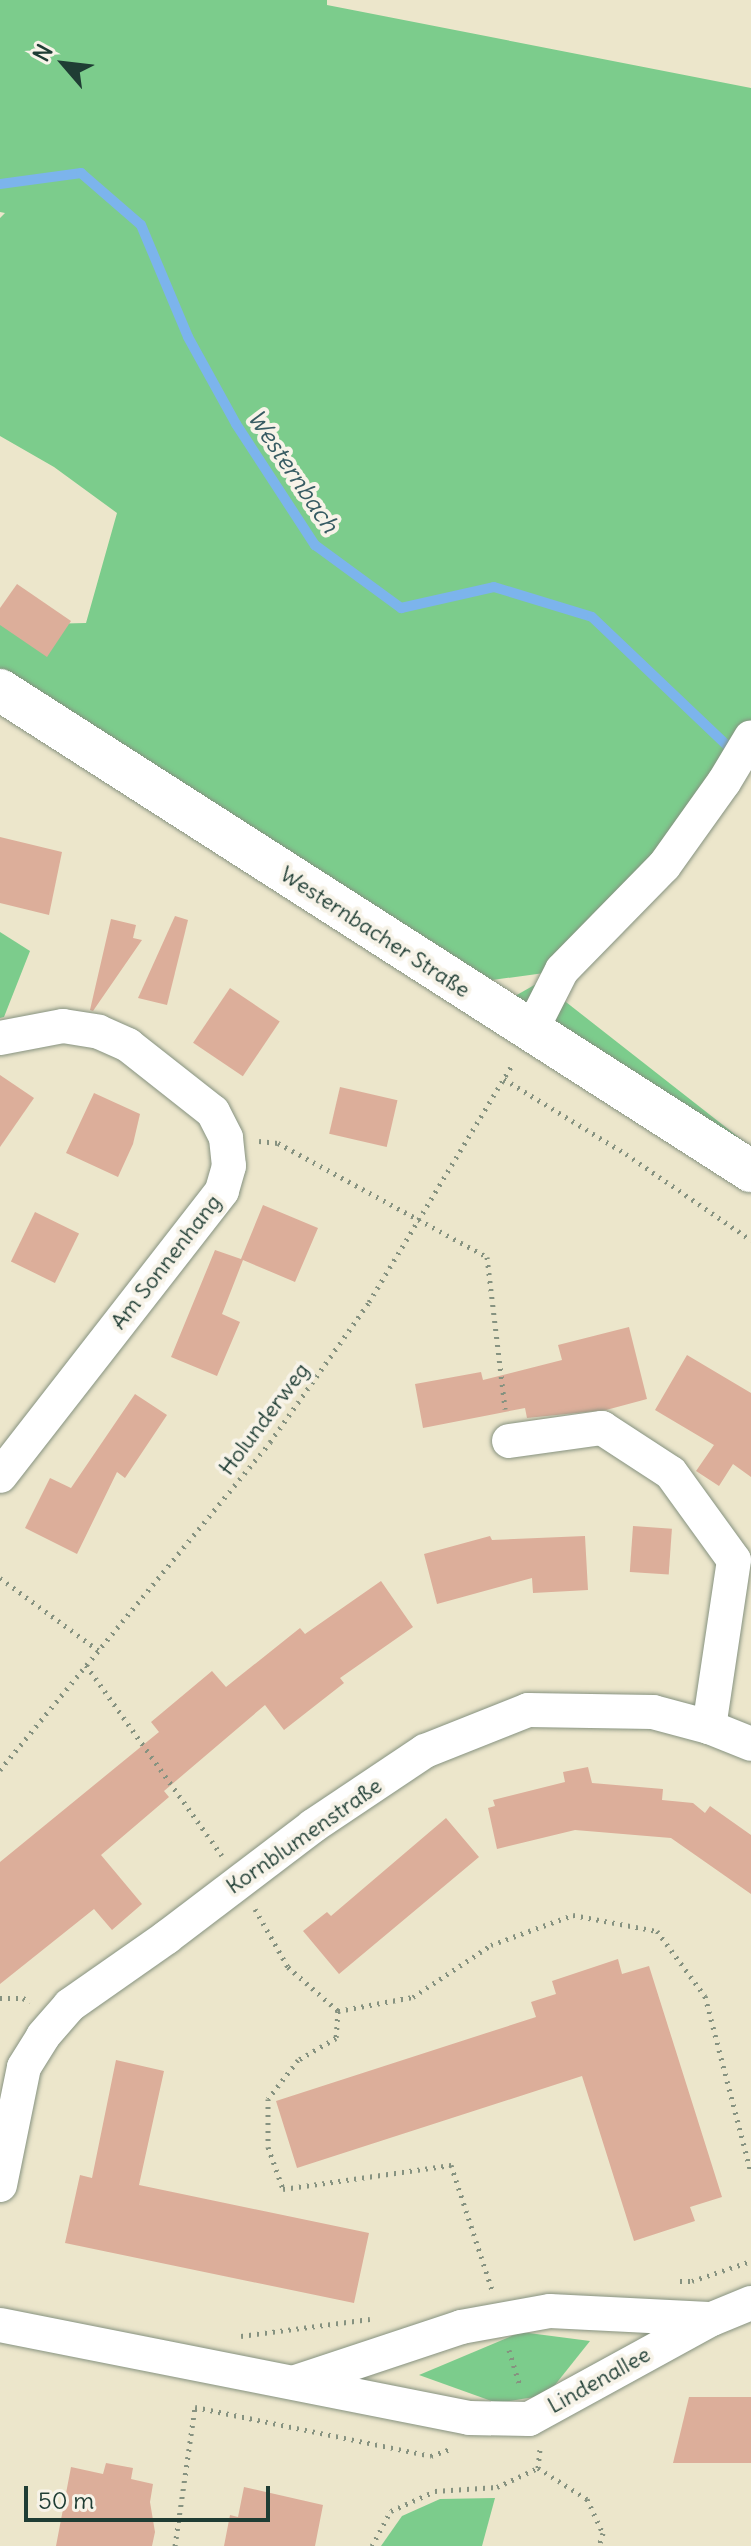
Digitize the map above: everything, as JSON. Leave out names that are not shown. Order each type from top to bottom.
[{"type":"street","name":"Westernbacher Straße","points":[[0,690],[751,1171]]},
{"type":"street","points":[[531,1031],[562,970],[664,866],[724,782],[751,737]]},
{"type":"street","points":[[0,1038],[63,1026],[99,1032],[119,1040],[213,1112],[226,1138]]},
{"type":"street","name":"Am Sonnenhang","points":[[0,1476],[222,1191],[229,1166],[226,1138]]},
{"type":"street","points":[[509,1441],[602,1428],[671,1473],[734,1560],[709,1727]]},
{"type":"street","name":"Kornblumenstraße","points":[[0,2185],[24,2067],[43,2036],[70,2005],[167,1937],[239,1880],[425,1751],[528,1710],[653,1712],[709,1727],[751,1744]]},
{"type":"street","name":"Lindenallee","points":[[292,2383],[461,2327],[500,2301],[550,2311],[712,2319]]},
{"type":"street","name":"Lindenallee","points":[[0,2325],[469,2418],[529,2419],[712,2319],[751,2303]]},
{"type":"path","name":"Holunderweg","points":[[0,1770],[270,1442],[369,1302],[504,1079],[524,1088],[751,1240]]},
{"type":"path","points":[[226,1138],[278,1143],[487,1257],[509,1441]]},
{"type":"path","points":[[0,1578],[98,1650]]},
{"type":"path","points":[[86,1665],[239,1880],[288,1967],[338,2011]]},
{"type":"path","points":[[338,2011],[413,1997],[491,1945],[573,1915],[657,1931],[705,1996],[751,2173]]},
{"type":"path","points":[[338,2011],[336,2038],[298,2060],[268,2099],[268,2147],[283,2189],[451,2165],[500,2301],[529,2419]]},
{"type":"path","points":[[678,2281],[692,2281],[751,2261]]},
{"type":"path","points":[[477,2295],[500,2301]]},
{"type":"path","points":[[230,2334],[245,2336],[374,2318]]},
{"type":"path","points":[[175,2546],[195,2407],[431,2456],[459,2445]]},
{"type":"path","points":[[372,2546],[391,2511],[435,2491],[497,2487],[538,2468],[587,2499],[603,2533],[599,2546]]},
{"type":"green space","points":[[0,0],[327,0],[327,5],[751,88],[751,737],[557,995],[751,1147],[494,1008],[559,971],[485,981],[0,675],[0,625],[86,623],[117,513],[54,467],[0,436],[0,218],[5,213],[0,212]]},
{"type":"green space","points":[[0,932],[30,951],[4,1017],[0,1018]]},
{"type":"green space","points":[[521,2332],[590,2341],[547,2395],[497,2403],[419,2375]]},
{"type":"green space","points":[[495,2498],[482,2546],[381,2546],[402,2516],[440,2499]]},
{"type":"building","points":[[17,584],[71,621],[47,657],[0,625],[0,608]]},
{"type":"building","points":[[0,837],[62,852],[49,915],[0,903]]},
{"type":"building","points":[[175,916],[188,920],[167,1005],[138,998]]},
{"type":"building","points":[[111,919],[136,925],[133,938],[142,940],[93,1011],[90,1010]]},
{"type":"building","points":[[230,988],[280,1022],[243,1076],[193,1043]]},
{"type":"building","points":[[0,1075],[34,1098],[0,1147]]},
{"type":"building","points":[[340,1087],[397,1100],[387,1147],[329,1134]]},
{"type":"building","points":[[94,1093],[140,1114],[133,1144],[118,1177],[66,1153]]},
{"type":"building","points":[[263,1205],[318,1228],[295,1282],[243,1260],[222,1314],[240,1322],[217,1376],[171,1357],[215,1250],[241,1259]]},
{"type":"building","points":[[35,1212],[79,1233],[55,1283],[11,1261]]},
{"type":"building","points":[[629,1327],[647,1399],[606,1410],[527,1418],[525,1408],[423,1428],[415,1384],[481,1372],[483,1380],[562,1360],[558,1345]]},
{"type":"building","points":[[687,1355],[751,1393],[751,1477],[733,1464],[719,1486],[696,1471],[714,1445],[655,1410]]},
{"type":"building","points":[[135,1394],[167,1415],[125,1478],[117,1472],[77,1554],[25,1528],[50,1478],[71,1488]]},
{"type":"building","points":[[633,1526],[672,1529],[669,1575],[630,1572]]},
{"type":"building","points":[[490,1536],[492,1540],[585,1536],[588,1590],[533,1593],[532,1578],[437,1604],[424,1554]]},
{"type":"building","points":[[381,1581],[413,1627],[340,1678],[344,1683],[284,1730],[265,1705],[164,1791],[169,1797],[101,1855],[142,1904],[112,1930],[94,1909],[0,1984],[0,1862],[159,1732],[151,1722],[212,1671],[226,1687],[300,1628],[305,1634]]},
{"type":"building","points":[[588,1767],[592,1783],[663,1789],[662,1800],[693,1803],[705,1813],[710,1806],[751,1835],[751,1894],[671,1838],[575,1830],[497,1849],[488,1808],[495,1806],[493,1800],[565,1782],[563,1772]]},
{"type":"building","points":[[446,1818],[479,1857],[339,1974],[303,1931],[327,1912],[331,1916]]},
{"type":"building","points":[[618,1959],[622,1974],[649,1966],[722,2197],[690,2207],[695,2221],[634,2241],[582,2076],[297,2168],[276,2101],[536,2017],[531,2002],[556,1994],[552,1981]]},
{"type":"building","points":[[116,2060],[164,2071],[139,2185],[369,2233],[354,2303],[65,2243],[80,2175],[92,2178]]},
{"type":"building","points":[[689,2397],[751,2397],[751,2463],[673,2463]]},
{"type":"building","points":[[106,2463],[133,2468],[131,2479],[153,2484],[150,2502],[155,2532],[152,2546],[56,2546],[71,2467],[103,2474]]},
{"type":"building","points":[[244,2487],[323,2505],[315,2546],[224,2546],[230,2515],[238,2517]]},
{"type":"waterway","name":"Westernbach","points":[[0,184],[81,173],[141,225],[188,337],[236,424],[315,545],[401,608],[494,587],[592,617],[736,754]]}]
